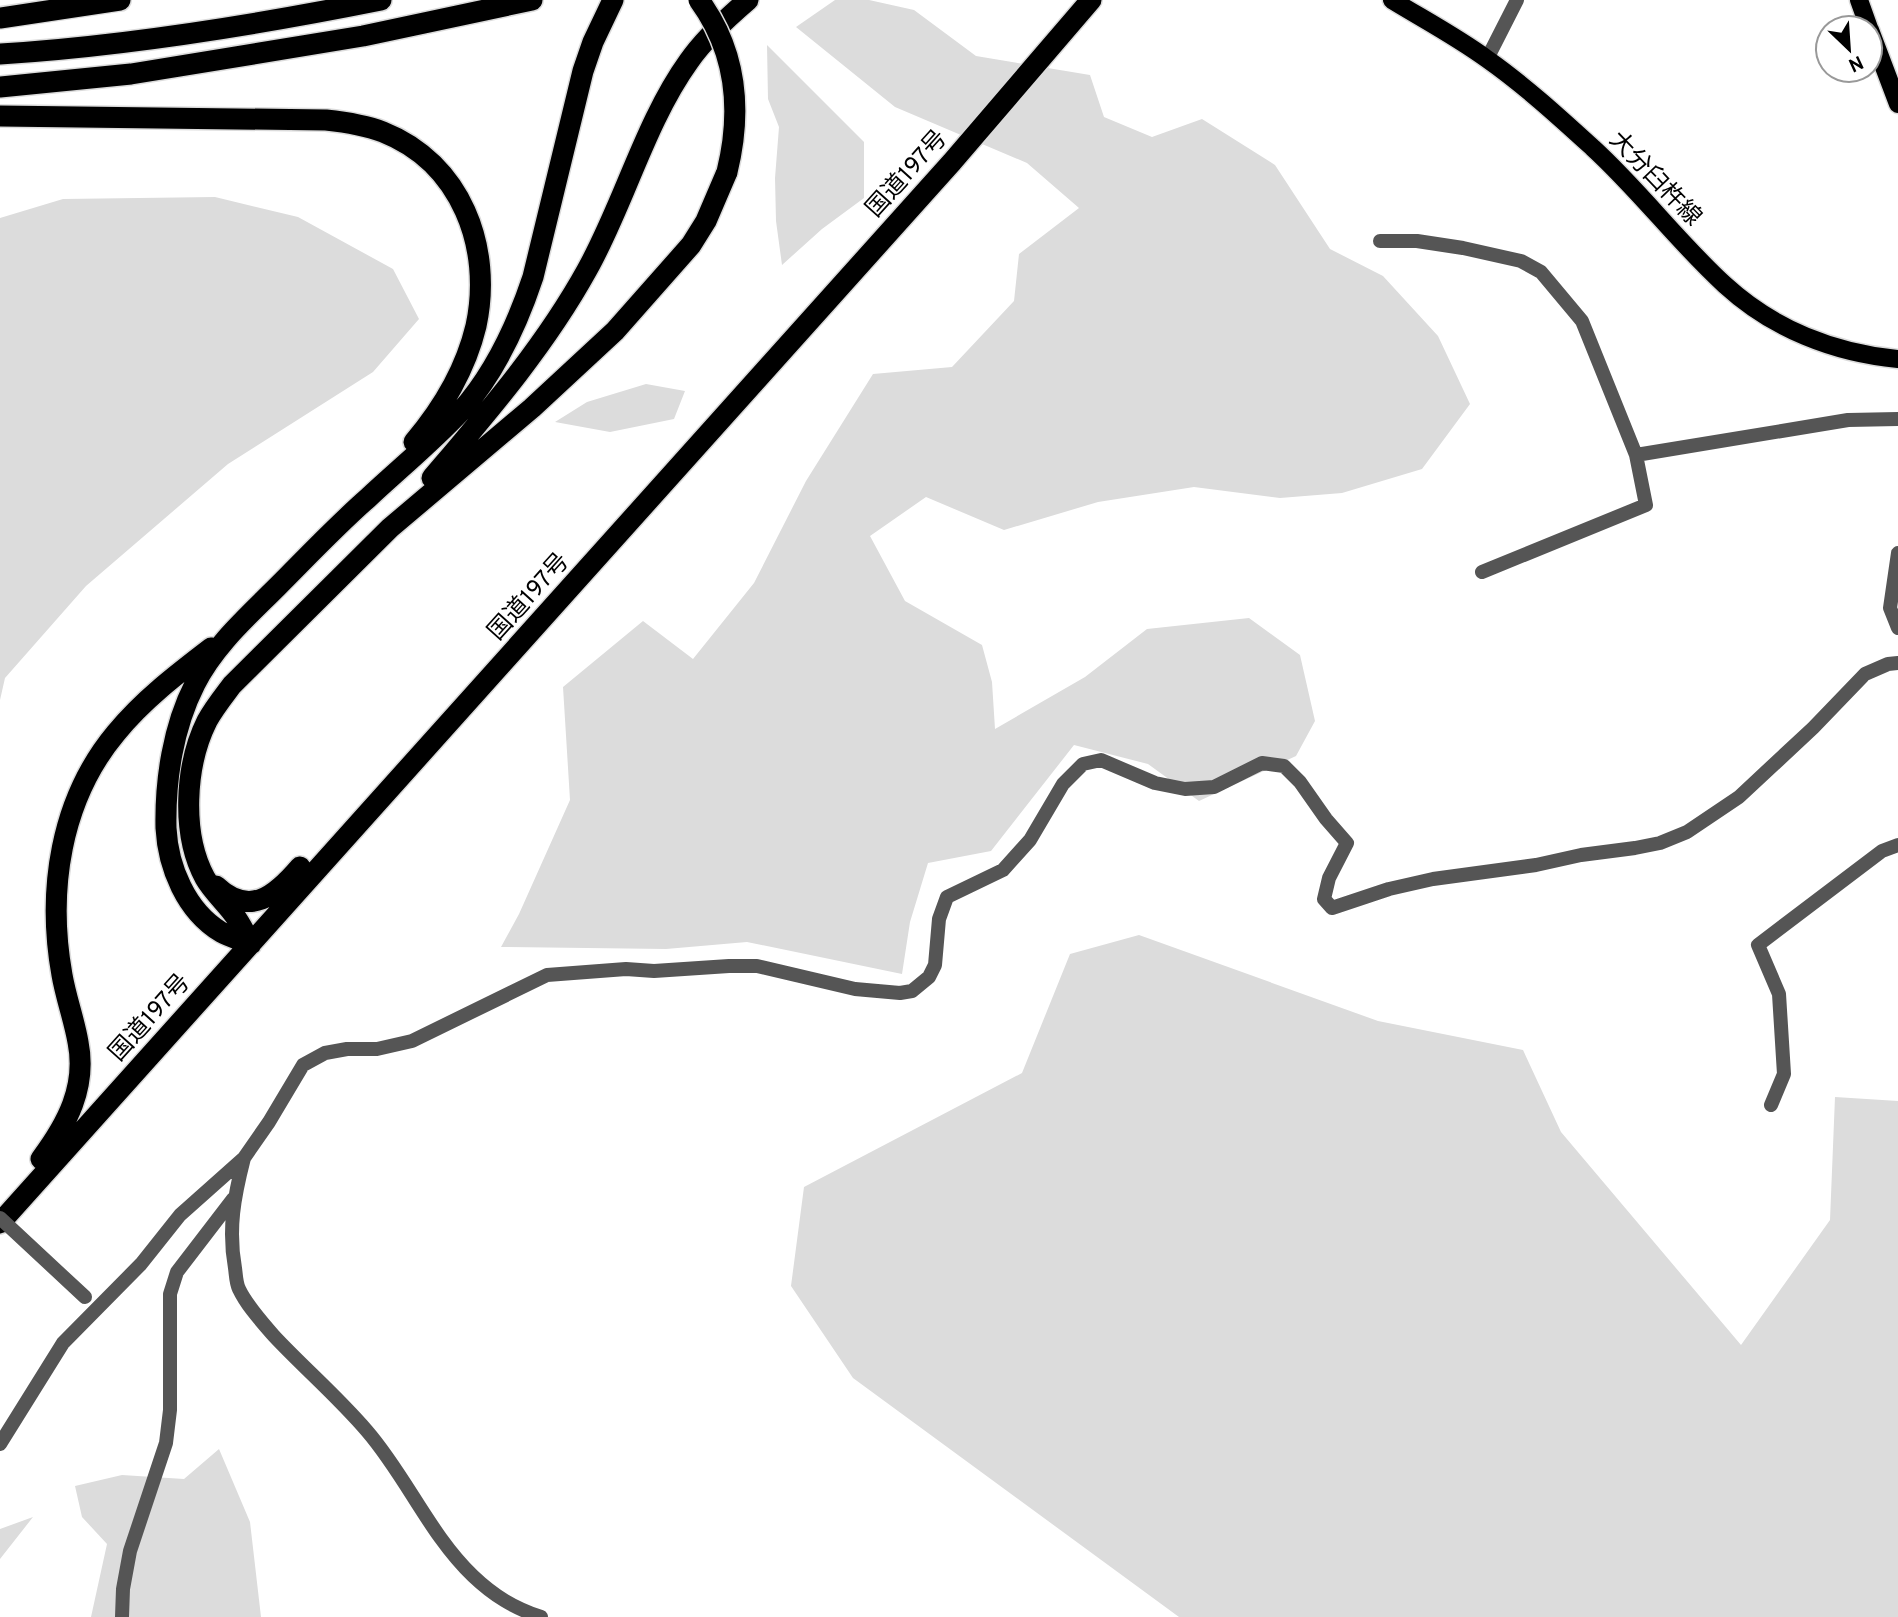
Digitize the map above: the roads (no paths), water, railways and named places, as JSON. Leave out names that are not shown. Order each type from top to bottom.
[{"type":"highway","points":[[0,18],[120,0]]},
{"type":"highway","points":[[0,54],[127,42],[233,27],[382,0]]},
{"type":"highway","points":[[0,87],[131,74],[363,37],[532,0]]},
{"type":"highway","points":[[0,1218],[57,1139],[75,1101],[80,1081],[78,1042],[62,977],[57,926],[59,868],[72,813],[98,759],[115,735],[164,685],[235,628],[365,500],[434,438],[481,386],[504,347],[533,277],[583,71],[613,0]]},
{"type":"highway","points":[[251,944],[236,916],[206,879],[197,859],[192,835],[191,783],[199,741],[216,705],[232,685],[390,528],[532,408],[615,331],[691,245],[706,221],[727,172],[734,144],[736,119],[736,93],[732,70],[713,22],[699,0]]},
{"type":"highway","points":[[390,528],[523,367],[569,303],[606,233],[675,83],[707,39],[748,0]]},
{"type":"highway","name":"国道197号","points":[[0,1218],[251,944],[952,162],[1091,0]]},
{"type":"highway","points":[[0,116],[326,120],[382,131],[404,142],[441,172],[469,216],[477,243],[481,272],[475,326],[467,354],[441,405],[423,431],[365,500]]},
{"type":"highway","points":[[235,628],[210,659],[195,683],[185,708],[167,787],[167,836],[175,876],[196,908],[221,932],[251,944]]},
{"type":"highway","points":[[197,859],[219,888],[231,897],[258,901],[271,896],[388,769],[485,683]]},
{"type":"main road","name":"大分臼杵線","points":[[1392,0],[1487,59],[1573,129],[1609,162],[1725,285],[1743,300],[1780,324],[1812,339],[1847,351],[1898,359]]},
{"type":"main road","points":[[1884,66],[1898,104]]},
{"type":"street","points":[[1487,59],[1517,0]]},
{"type":"street","points":[[1380,241],[1417,241],[1463,248],[1521,261],[1541,272],[1582,321],[1636,455],[1646,505],[1482,572]]},
{"type":"street","points":[[1636,455],[1848,420],[1898,419]]},
{"type":"street","points":[[1898,552],[1890,608],[1898,628]]},
{"type":"street","points":[[0,1444],[63,1343],[141,1264],[180,1215],[244,1158],[270,1122],[303,1065],[325,1053],[347,1049],[377,1049],[412,1041],[547,975],[626,969],[654,971],[757,966],[855,989],[900,993],[912,990],[929,977],[935,965],[939,919],[947,897],[1003,870],[1030,840],[1063,784],[1083,764],[1101,760],[1155,783],[1185,789],[1214,786],[1262,763],[1284,766],[1300,782],[1347,843],[1329,878],[1324,900],[1332,908],[1389,889],[1433,879],[1536,865],[1660,843],[1687,832],[1739,797],[1813,728],[1865,674],[1888,664],[1898,663]]},
{"type":"street","points":[[1771,1105],[1784,1074],[1779,994],[1758,944],[1882,851],[1898,845]]},
{"type":"street","points":[[244,1158],[233,1199],[233,1256],[238,1288],[253,1311],[301,1365],[369,1432],[471,1574],[493,1594],[517,1609],[541,1617]]},
{"type":"street","points":[[122,1617],[123,1589],[130,1551],[166,1443],[170,1410],[170,1294],[177,1272],[233,1199]]},
{"type":"street","points":[[0,1218],[98,1308]]}]
